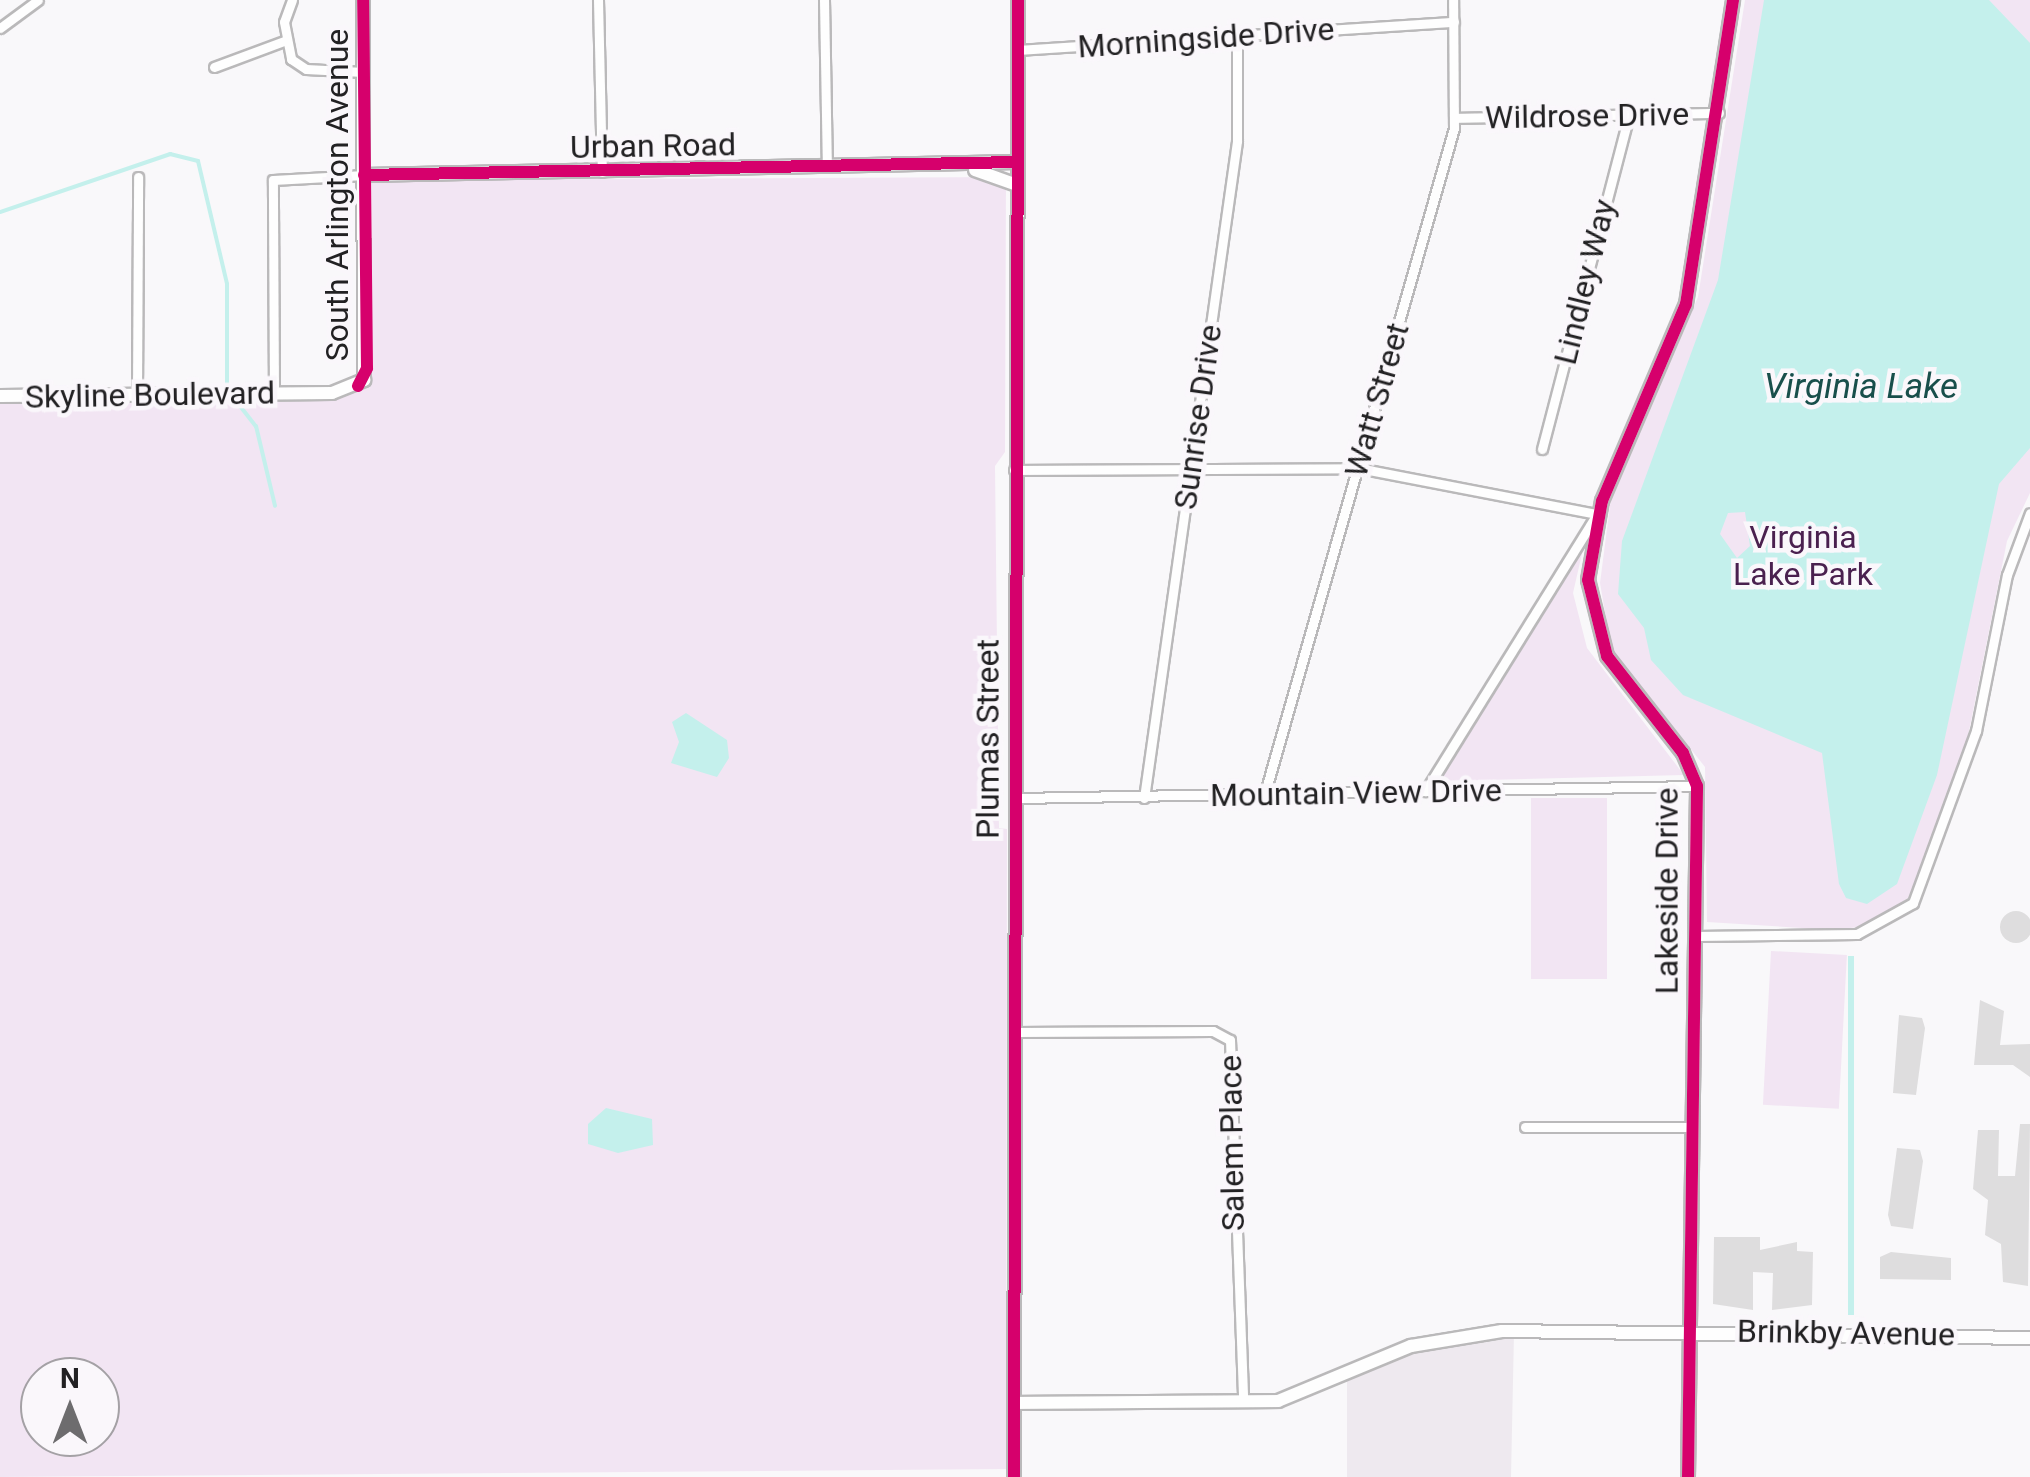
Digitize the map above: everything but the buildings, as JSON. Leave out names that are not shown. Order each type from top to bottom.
[{"type":"street","points":[[0,28],[38,0]]},
{"type":"street","points":[[292,0],[284,41],[306,69],[362,72]]},
{"type":"street","name":"South Arlington Avenue","points":[[358,386],[367,368],[362,0]]},
{"type":"street","points":[[598,0],[602,174]]},
{"type":"street","points":[[824,0],[828,171]]},
{"type":"street","name":"Plumas Street","points":[[1014,1477],[1018,0]]},
{"type":"street","name":"Watt Street","points":[[1264,796],[1454,118],[1454,0]]},
{"type":"street","name":"Lakeside Drive","points":[[1688,1477],[1697,786],[1598,638],[1588,580],[1598,514],[1680,322],[1719,114],[1733,0]]},
{"type":"street","name":"Morningside Drive","points":[[1018,50],[1454,22]]},
{"type":"street","name":"Sunrise Drive","points":[[1144,798],[1237,141],[1236,36]]},
{"type":"street","points":[[214,67],[284,41]]},
{"type":"street","name":"Wildrose Drive","points":[[1454,118],[1719,114]]},
{"type":"street","name":"Lindley Way","points":[[1542,450],[1629,115]]},
{"type":"street","name":"Urban Road","points":[[274,394],[272,180],[364,175],[828,171],[1017,162]]},
{"type":"street","name":"Urban Road","points":[[942,167],[1016,185]]},
{"type":"street","points":[[137,395],[138,177]]},
{"type":"street","name":"Skyline Boulevard","points":[[0,396],[274,394],[358,386]]},
{"type":"street","points":[[1014,470],[1358,468],[1598,514],[1425,791]]},
{"type":"street","points":[[1696,936],[1857,934],[1913,904],[1976,731],[2007,575],[2030,513]]},
{"type":"street","name":"Mountain View Drive","points":[[1016,798],[1697,786]]},
{"type":"street","name":"Salem Place","points":[[1016,1032],[1214,1032],[1230,1040],[1243,1402]]},
{"type":"street","points":[[1525,1128],[1693,1127]]},
{"type":"street","name":"Brinkby Avenue","points":[[1014,1402],[1243,1402],[1294,1398],[1380,1356],[1467,1334],[1690,1329],[2030,1338]]},
{"type":"shaded area","points":[[1514,1333],[1511,1477],[1347,1477],[1347,1373],[1379,1356]]},
{"type":"green space","name":"Virginia Lake","points":[[1745,0],[2030,0],[2030,493],[2007,541],[1966,746],[1911,896],[1867,926],[1834,930],[1707,922],[1705,767],[1611,648],[1600,583],[1611,498],[1698,297]]},
{"type":"green space","points":[[1006,177],[1005,452],[995,466],[999,828],[1007,829],[1006,1469],[0,1477],[0,402],[340,397],[364,387],[372,374],[371,180]]},
{"type":"green space","points":[[1584,545],[1573,593],[1587,648],[1684,775],[1445,781],[1442,771]]},
{"type":"green space","points":[[1531,798],[1607,798],[1607,979],[1531,979]]},
{"type":"green space","points":[[1771,951],[1847,955],[1839,1109],[1763,1105]]},
{"type":"water","name":"Virginia Lake","points":[[1764,0],[1989,0],[2030,43],[2030,448],[1999,484],[1937,775],[1897,884],[1867,904],[1846,898],[1839,884],[1822,753],[1683,695],[1651,660],[1644,628],[1618,594],[1622,541],[1718,280]],"holes":[[[1745,512],[1750,546],[1737,558],[1720,534],[1728,513]]]},
{"type":"water","points":[[686,713],[727,740],[729,758],[717,777],[671,763],[679,742],[672,722]]},
{"type":"water","points":[[1848,956],[1854,956],[1854,1315],[1848,1315]]},
{"type":"water","points":[[606,1108],[652,1119],[653,1145],[618,1153],[588,1144],[588,1124]]},
{"type":"waterway","points":[[0,212],[170,154],[198,161],[227,284],[227,389]]},
{"type":"waterway","points":[[233,397],[256,426],[275,506]]},
{"type":"cycle path","points":[[358,386],[367,368],[363,0]]},
{"type":"cycle path","points":[[1014,1477],[1018,0]]},
{"type":"cycle path","points":[[1688,1477],[1697,786],[1683,753],[1607,656],[1588,580],[1602,501],[1686,304],[1733,0]]},
{"type":"cycle path","points":[[364,175],[1017,162]]},
{"type":"park label","name":"Virginia Lake Park","points":[[1803,556]]}]
